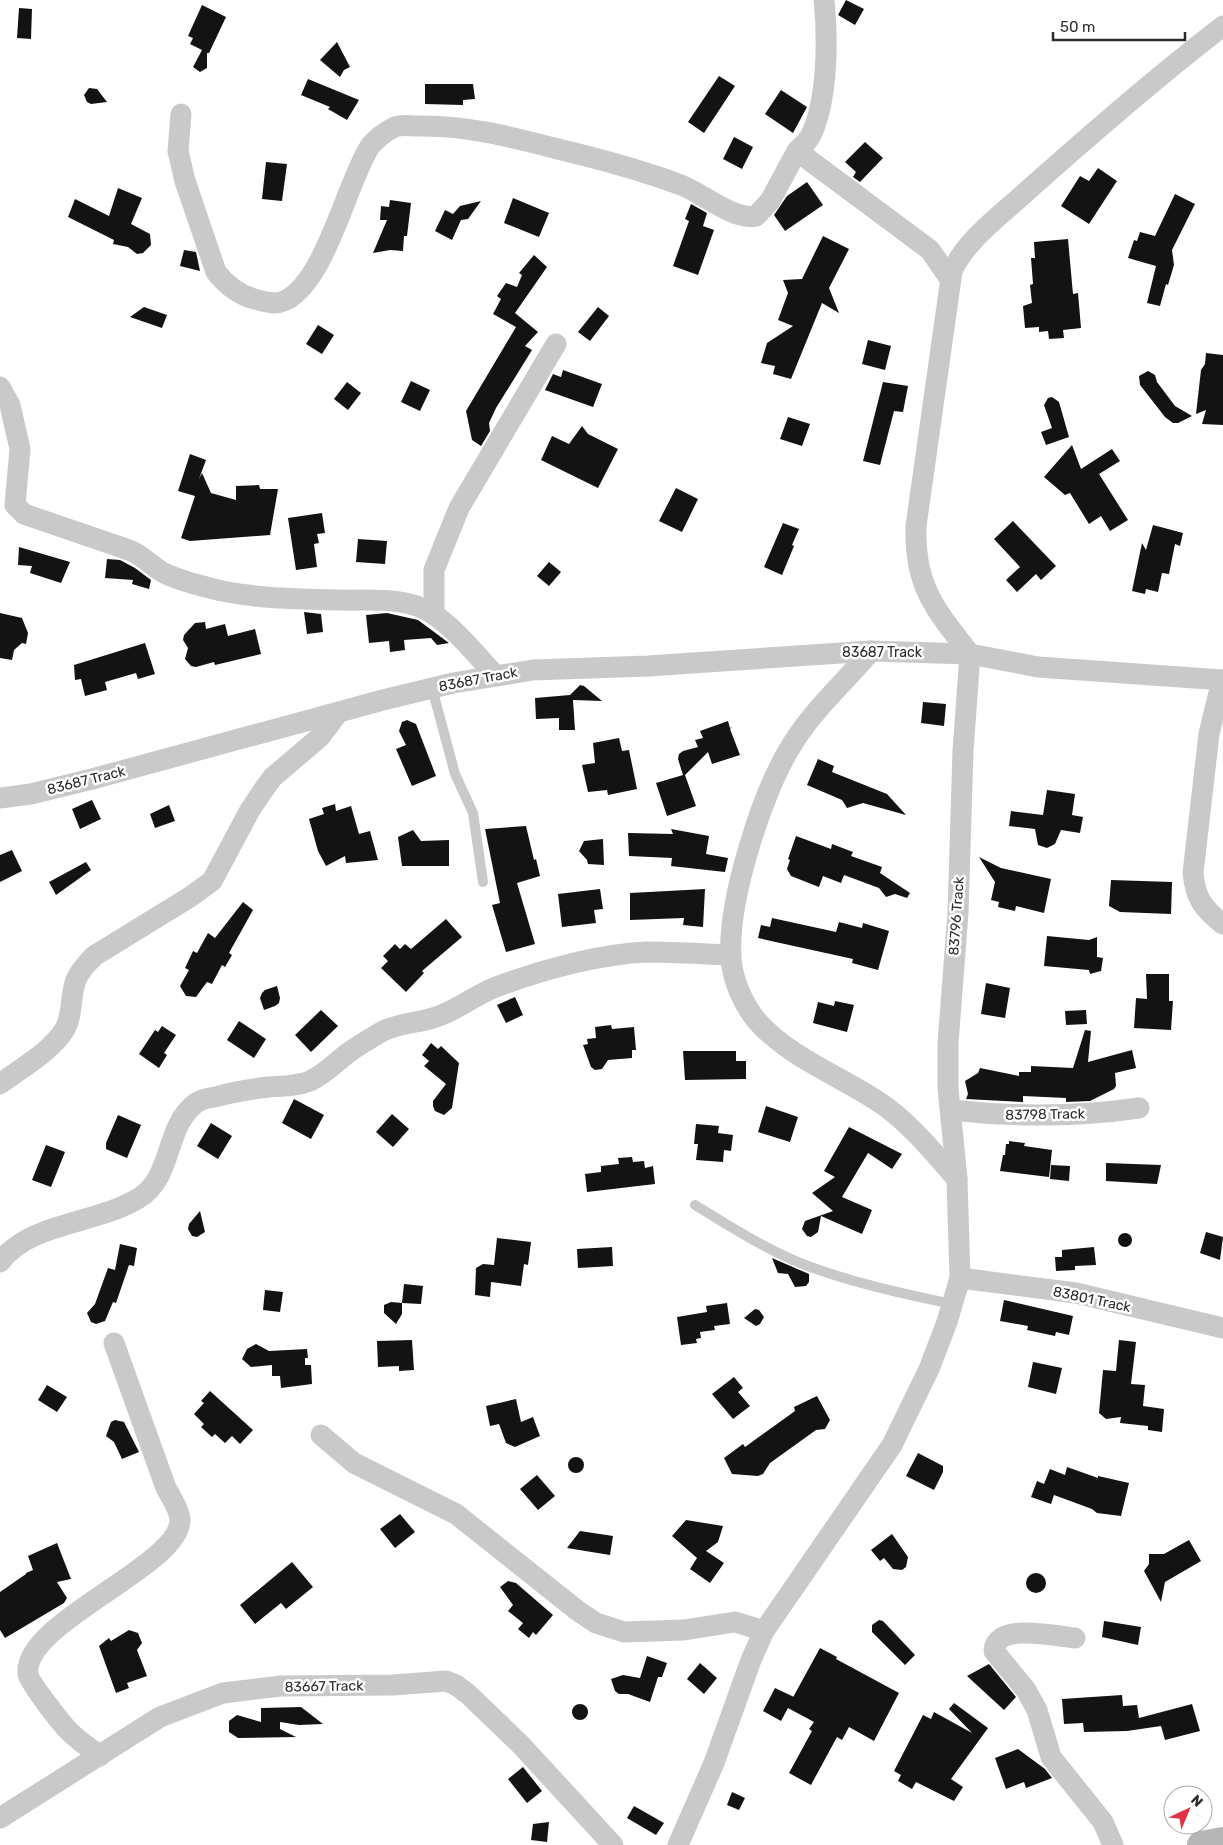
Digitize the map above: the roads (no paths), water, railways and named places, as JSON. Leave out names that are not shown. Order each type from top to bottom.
[{"type":"street","points":[[181,114],[178,151],[185,181],[216,272],[223,281],[238,292],[272,303],[283,302],[296,294],[313,271],[347,202],[370,147],[397,126],[455,127],[506,136],[606,161],[655,175],[693,190],[744,217],[756,216],[770,201],[797,151],[810,138],[819,110],[824,72],[824,0]]},
{"type":"street","points":[[970,654],[927,596],[918,568],[915,548],[916,526],[950,279],[956,263],[985,230],[1112,114],[1223,26]]},
{"type":"street","points":[[797,151],[930,250],[950,279]]},
{"type":"street","points":[[434,614],[434,570],[459,508],[556,344]]},
{"type":"street","points":[[0,387],[10,406],[20,450],[15,505],[24,514],[129,550],[140,555],[164,572],[182,580],[224,591],[287,598],[403,602],[434,614],[496,676]]},
{"type":"street","points":[[871,651],[810,718],[782,762],[764,801],[751,842],[734,917],[731,955],[734,977],[741,996],[757,1020],[768,1031],[787,1048],[895,1114],[957,1178]]},
{"type":"street","name":"83687 Track","points":[[0,798],[31,794],[92,779],[432,688],[533,670],[648,666],[871,651],[970,654],[1038,668],[1223,680]]},
{"type":"street","name":"83796 Track","points":[[678,1845],[714,1764],[751,1660],[764,1631],[892,1445],[929,1369],[960,1278],[957,1178],[948,1073],[950,999],[958,913],[963,751],[970,654]]},
{"type":"street","points":[[1223,680],[1209,734],[1193,872],[1194,888],[1200,902],[1208,913],[1223,924]]},
{"type":"street","points":[[0,1084],[40,1054],[66,1028],[75,982],[82,969],[94,956],[190,897],[212,881],[250,810],[264,789],[274,777],[320,737],[338,713]]},
{"type":"street","points":[[0,1262],[18,1244],[36,1234],[126,1205],[141,1196],[156,1183],[164,1169],[178,1125],[187,1110],[198,1101],[235,1092],[294,1086],[312,1080],[365,1041],[386,1030],[435,1018],[456,1009],[493,988],[570,964],[646,952],[731,955]]},
{"type":"street","name":"83798 Track","points":[[950,1110],[1010,1116],[1109,1112],[1139,1108]]},
{"type":"street","name":"83801 Track","points":[[960,1278],[1076,1293],[1223,1328]]},
{"type":"street","points":[[100,1756],[67,1730],[28,1676],[29,1664],[38,1646],[55,1630],[134,1573],[166,1546],[176,1536],[179,1527],[178,1510],[166,1488],[114,1343]]},
{"type":"street","points":[[321,1435],[354,1463],[456,1514],[578,1611],[596,1622],[624,1632],[684,1630],[736,1622],[764,1631]]},
{"type":"street","points":[[1075,1638],[1016,1633],[1001,1637],[997,1641],[994,1651],[1026,1690],[1037,1710],[1051,1757],[1103,1822],[1113,1845]]},
{"type":"street","name":"83667 Track","points":[[0,1818],[160,1717],[223,1693],[281,1686],[393,1685],[446,1681],[456,1685],[468,1694],[521,1745],[613,1845]]},
{"type":"street","points":[[1201,1845],[1223,1841]]},
{"type":"lane","points":[[432,688],[452,766],[473,812],[484,882]]},
{"type":"lane","points":[[695,1204],[776,1252],[808,1266],[906,1294],[952,1304]]}]
